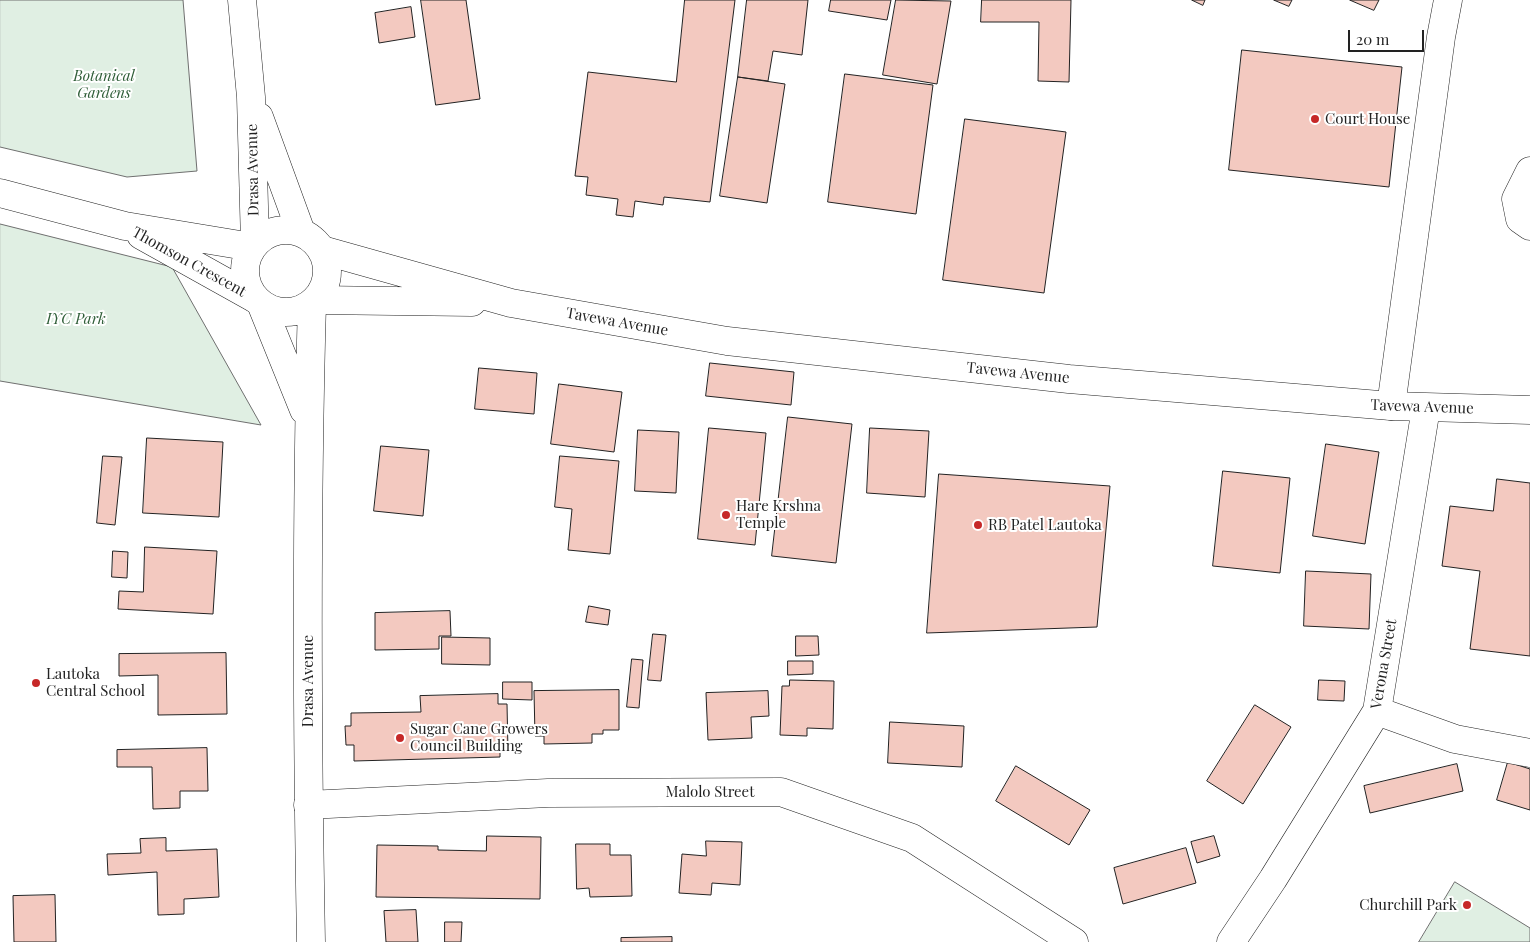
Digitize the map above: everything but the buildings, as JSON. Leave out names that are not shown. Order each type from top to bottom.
[{"type":"main road","name":"Drasa Avenue","points":[[242,0],[252,97],[253,245]]},
{"type":"main road","points":[[1391,406],[1441,37],[1448,0]]},
{"type":"main road","name":"Drasa Avenue","points":[[252,97],[301,232]]},
{"type":"main road","points":[[1530,171],[1516,199],[1520,219],[1530,226]]},
{"type":"main road","name":"Thomson Crescent","points":[[0,192],[124,226],[253,245]]},
{"type":"main road","name":"Thomson Crescent","points":[[124,226],[258,302]]},
{"type":"main road","points":[[290,229],[301,232],[314,240],[322,250],[327,276],[323,288],[314,301],[300,310],[288,313],[274,311],[258,302],[247,286],[244,272],[246,259],[253,245],[265,235],[277,230],[290,229]]},
{"type":"main road","name":"Tavewa Avenue","points":[[322,250],[510,303],[727,341],[1069,379],[1391,406],[1530,410]]},
{"type":"main road","name":"Drasa Avenue","points":[[311,942],[308,805],[309,420],[314,301]]},
{"type":"main road","name":"Tavewa Avenue","points":[[314,301],[510,303]]},
{"type":"main road","name":"Drasa Avenue","points":[[258,302],[309,420]]},
{"type":"main road","name":"Verona Street","points":[[1231,942],[1273,879],[1378,711],[1426,408]]},
{"type":"main road","points":[[1378,711],[1455,739],[1530,753]]},
{"type":"main road","name":"Malolo Street","points":[[308,805],[548,793],[781,792],[912,838],[1074,942]]},
{"type":"green space","name":"Botanical Gardens","points":[[0,0],[183,0],[197,171],[127,177],[0,147]]},
{"type":"green space","name":"IYC Park","points":[[0,224],[172,267],[261,425],[0,381]]},
{"type":"green space","name":"Churchill Park","points":[[1455,882],[1530,928],[1530,942],[1419,942]]},
{"type":"place","name":"Court House","points":[[1315,119]]},
{"type":"place","name":"Hare Krshna Temple","points":[[726,515]]},
{"type":"place","name":"RB Patel Lautoka","points":[[978,525]]},
{"type":"place","name":"Lautoka Central School","points":[[36,683]]},
{"type":"place","name":"Sugar Cane Growers Council Building","points":[[400,738]]},
{"type":"place","name":"Churchill Park","points":[[1467,905]]}]
